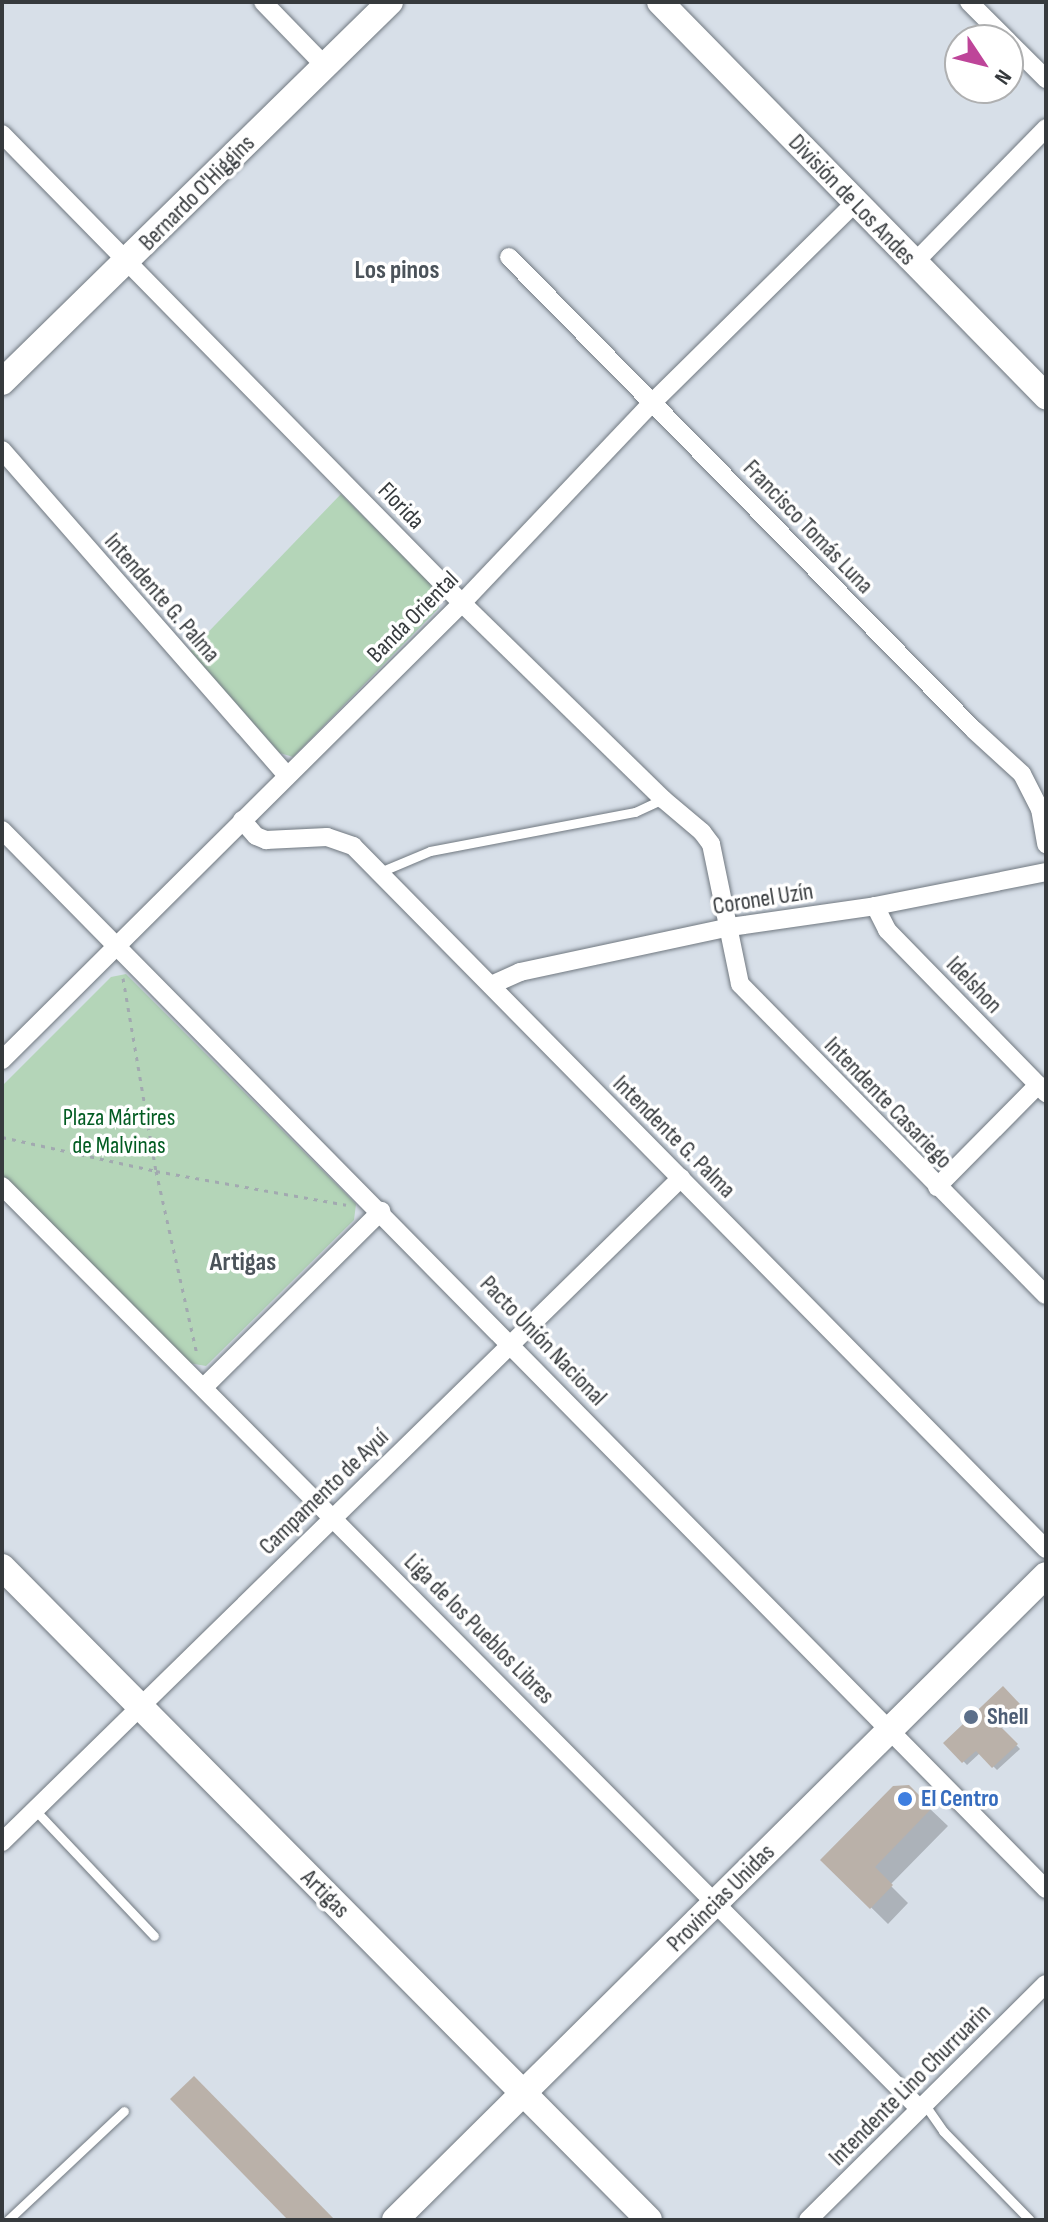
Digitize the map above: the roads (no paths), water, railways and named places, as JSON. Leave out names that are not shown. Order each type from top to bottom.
[{"type":"street","points":[[263,2],[325,66]]},
{"type":"street","name":"Bernardo O'Higgins","points":[[2,382],[390,2]]},
{"type":"street","name":"División de Los Andes","points":[[660,2],[1046,396]]},
{"type":"street","points":[[969,2],[990,24]]},
{"type":"street","points":[[1024,58],[1046,79]]},
{"type":"street","points":[[914,263],[1046,128]]},
{"type":"street","name":"Florida","points":[[2,134],[462,603],[711,844],[730,927]]},
{"type":"street","name":"Banda Oriental","points":[[2,1060],[462,603],[653,402],[855,203]]},
{"type":"street","name":"Francisco Tomás Luna","points":[[509,257],[974,730],[1022,774],[1040,809],[1046,844]]},
{"type":"street","name":"Intendente G. Palma","points":[[2,450],[287,776]]},
{"type":"street","name":"Intendente G. Palma","points":[[242,820],[256,836],[266,840],[327,837],[342,840],[380,872],[1046,1549]]},
{"type":"street","name":"Pacto Unión Nacional","points":[[2,830],[513,1344],[1046,1889]]},
{"type":"street","name":"Coronel Uzín","points":[[491,985],[520,972],[730,927],[875,906],[1046,872]]},
{"type":"street","name":"Idelshon","points":[[875,906],[887,930],[1042,1089]]},
{"type":"street","name":"Intendente Casariego","points":[[730,927],[740,984],[1046,1295]]},
{"type":"street","points":[[937,1187],[1042,1089]]},
{"type":"street","name":"Campamento de Ayuí","points":[[2,1842],[681,1178]]},
{"type":"street","name":"Liga de los Pueblos Libres","points":[[2,1186],[921,2106]]},
{"type":"street","points":[[204,1387],[381,1211]]},
{"type":"street","name":"Artigas","points":[[2,1567],[649,2220]]},
{"type":"street","name":"Provincias Unidas","points":[[395,2220],[1046,1575]]},
{"type":"street","name":"Intendente Lino Churruarin","points":[[808,2220],[1046,1984]]},
{"type":"lane","points":[[380,872],[430,851],[635,812],[663,799]]},
{"type":"lane","points":[[35,1810],[154,1936]]},
{"type":"lane","points":[[921,2106],[1030,2220]]},
{"type":"lane","points":[[8,2220],[124,2111]]},
{"type":"place","name":"Shell","points":[[971,1717]]},
{"type":"place","name":"El Centro","points":[[905,1799]]},
{"type":"district","name":"Los pinos","points":[[397,271]]},
{"type":"district","name":"Artigas","points":[[243,1263]]},
{"type":"park label","name":"Plaza Mártires de Malvinas","points":[[119,1132]]}]
